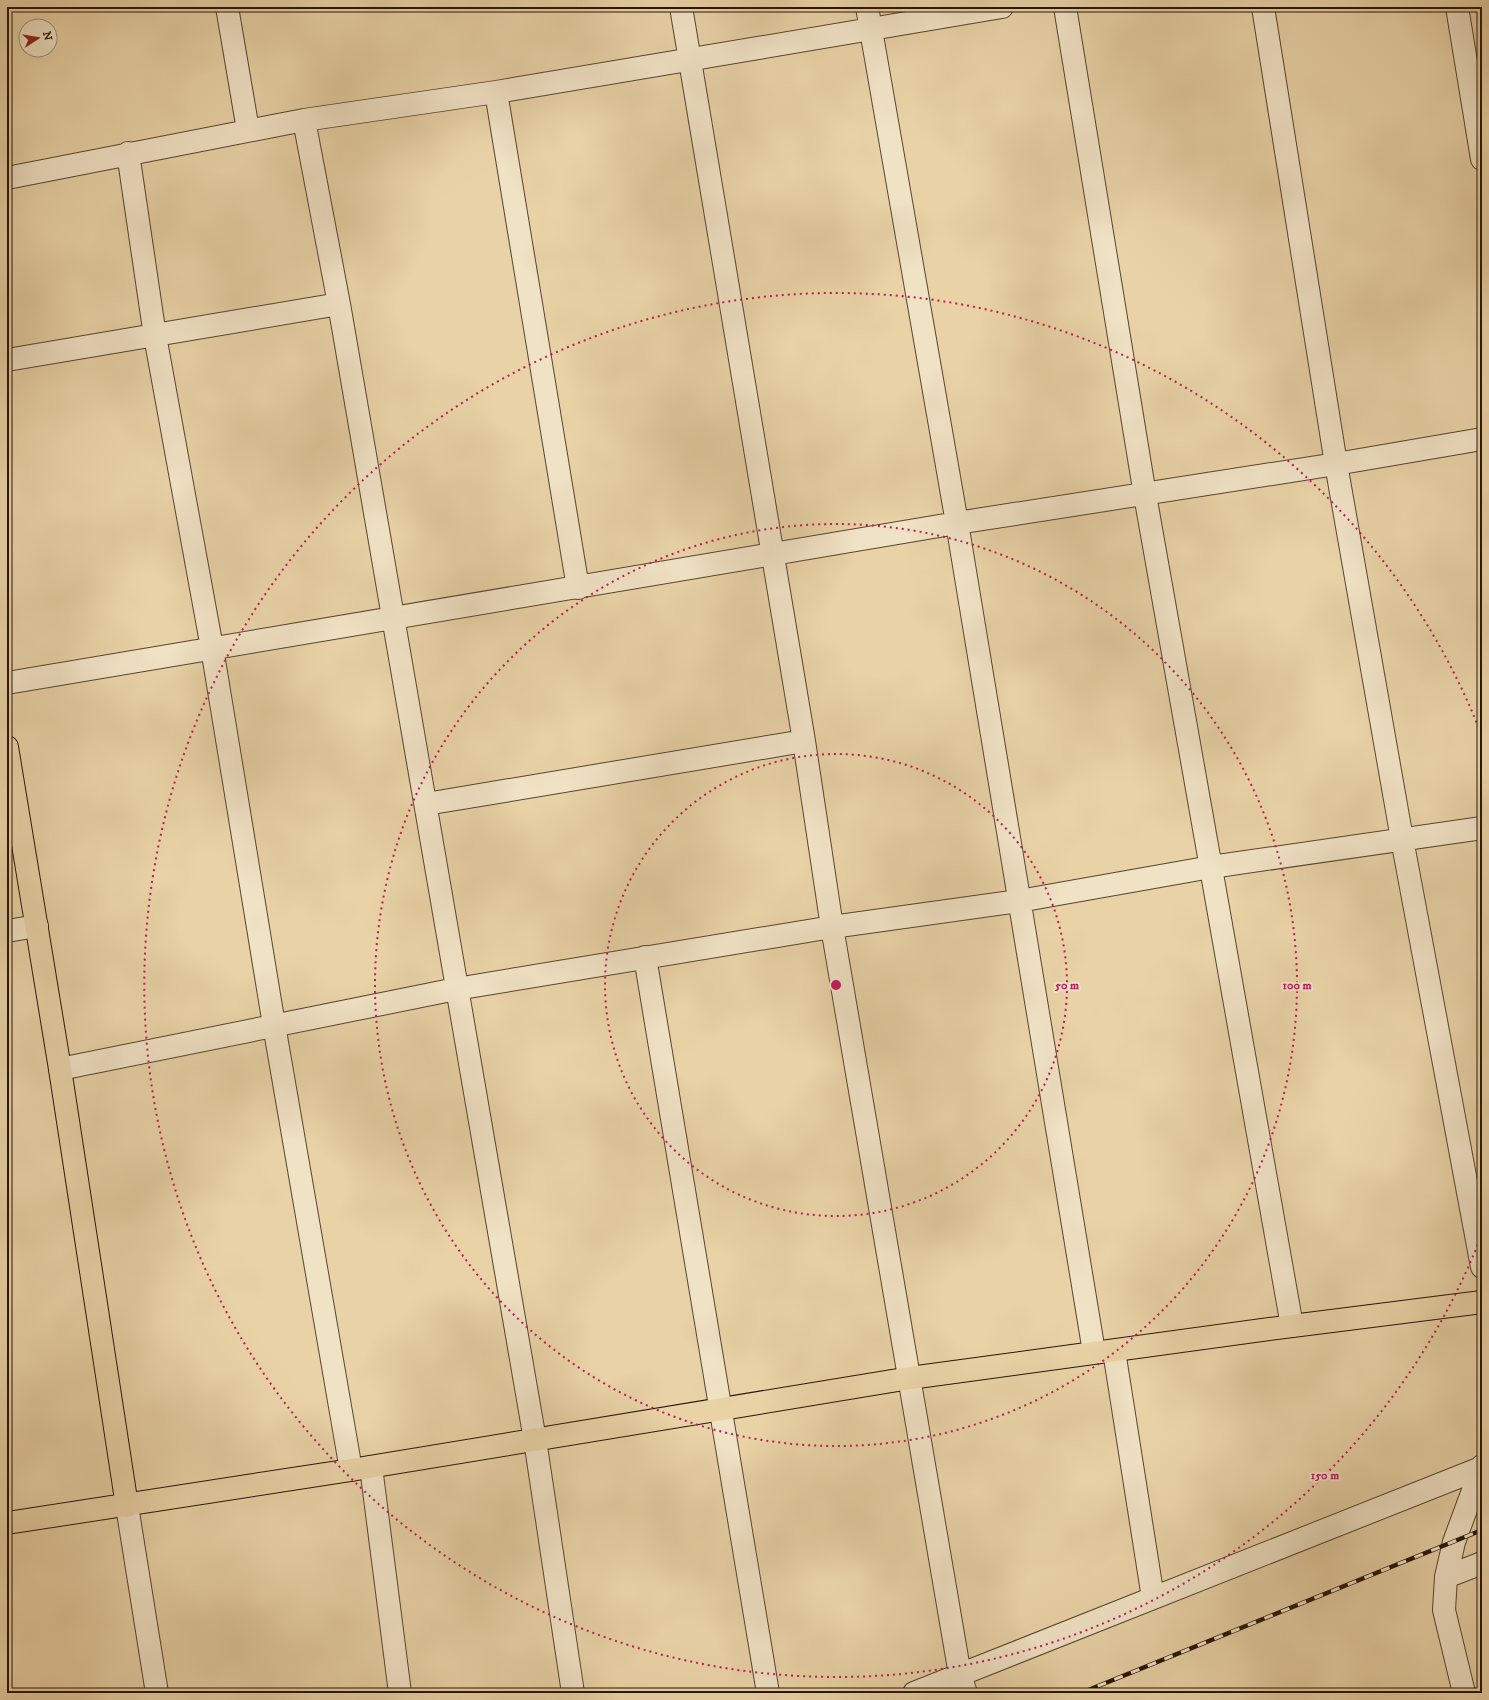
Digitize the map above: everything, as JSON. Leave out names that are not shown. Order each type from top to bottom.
[{"type":"main road","points":[[7,747],[60,1069],[127,1506]]},
{"type":"main road","points":[[7,1523],[127,1506],[361,1469],[910,1378],[1292,1326],[1482,1302]]},
{"type":"street","points":[[227,7],[248,130]]},
{"type":"street","points":[[681,7],[804,741],[832,927],[963,1684]]},
{"type":"street","points":[[866,7],[871,28],[957,523],[1018,900],[1104,1352],[1153,1598]]},
{"type":"street","points":[[7,178],[304,120],[496,92],[1002,7]]},
{"type":"street","points":[[1065,7],[1145,495],[1292,1326]]},
{"type":"street","points":[[1263,7],[1336,464],[1402,839],[1482,1267]]},
{"type":"street","points":[[1457,7],[1482,159]]},
{"type":"street","points":[[496,92],[578,588]]},
{"type":"street","points":[[304,120],[339,304],[426,804],[456,989],[534,1440],[573,1693]]},
{"type":"street","points":[[128,154],[155,336],[212,648],[274,1025],[361,1469],[400,1693]]},
{"type":"street","points":[[7,360],[339,304]]},
{"type":"street","points":[[7,683],[957,523],[1145,495],[1482,439]]},
{"type":"street","points":[[426,804],[804,741]]},
{"type":"street","points":[[60,1069],[456,989],[832,927],[1018,900],[1211,867],[1482,828]]},
{"type":"street","points":[[7,931],[37,926]]},
{"type":"street","points":[[645,957],[768,1693]]},
{"type":"street","points":[[914,1693],[963,1684],[1153,1598],[1482,1467]]},
{"type":"street","points":[[1464,1693],[1444,1610],[1446,1577],[1454,1542],[1482,1467]]},
{"type":"street","points":[[127,1506],[157,1693]]},
{"type":"street","points":[[1446,1577],[1482,1563]]},
{"type":"railway","points":[[1081,1693],[1482,1530]]}]
